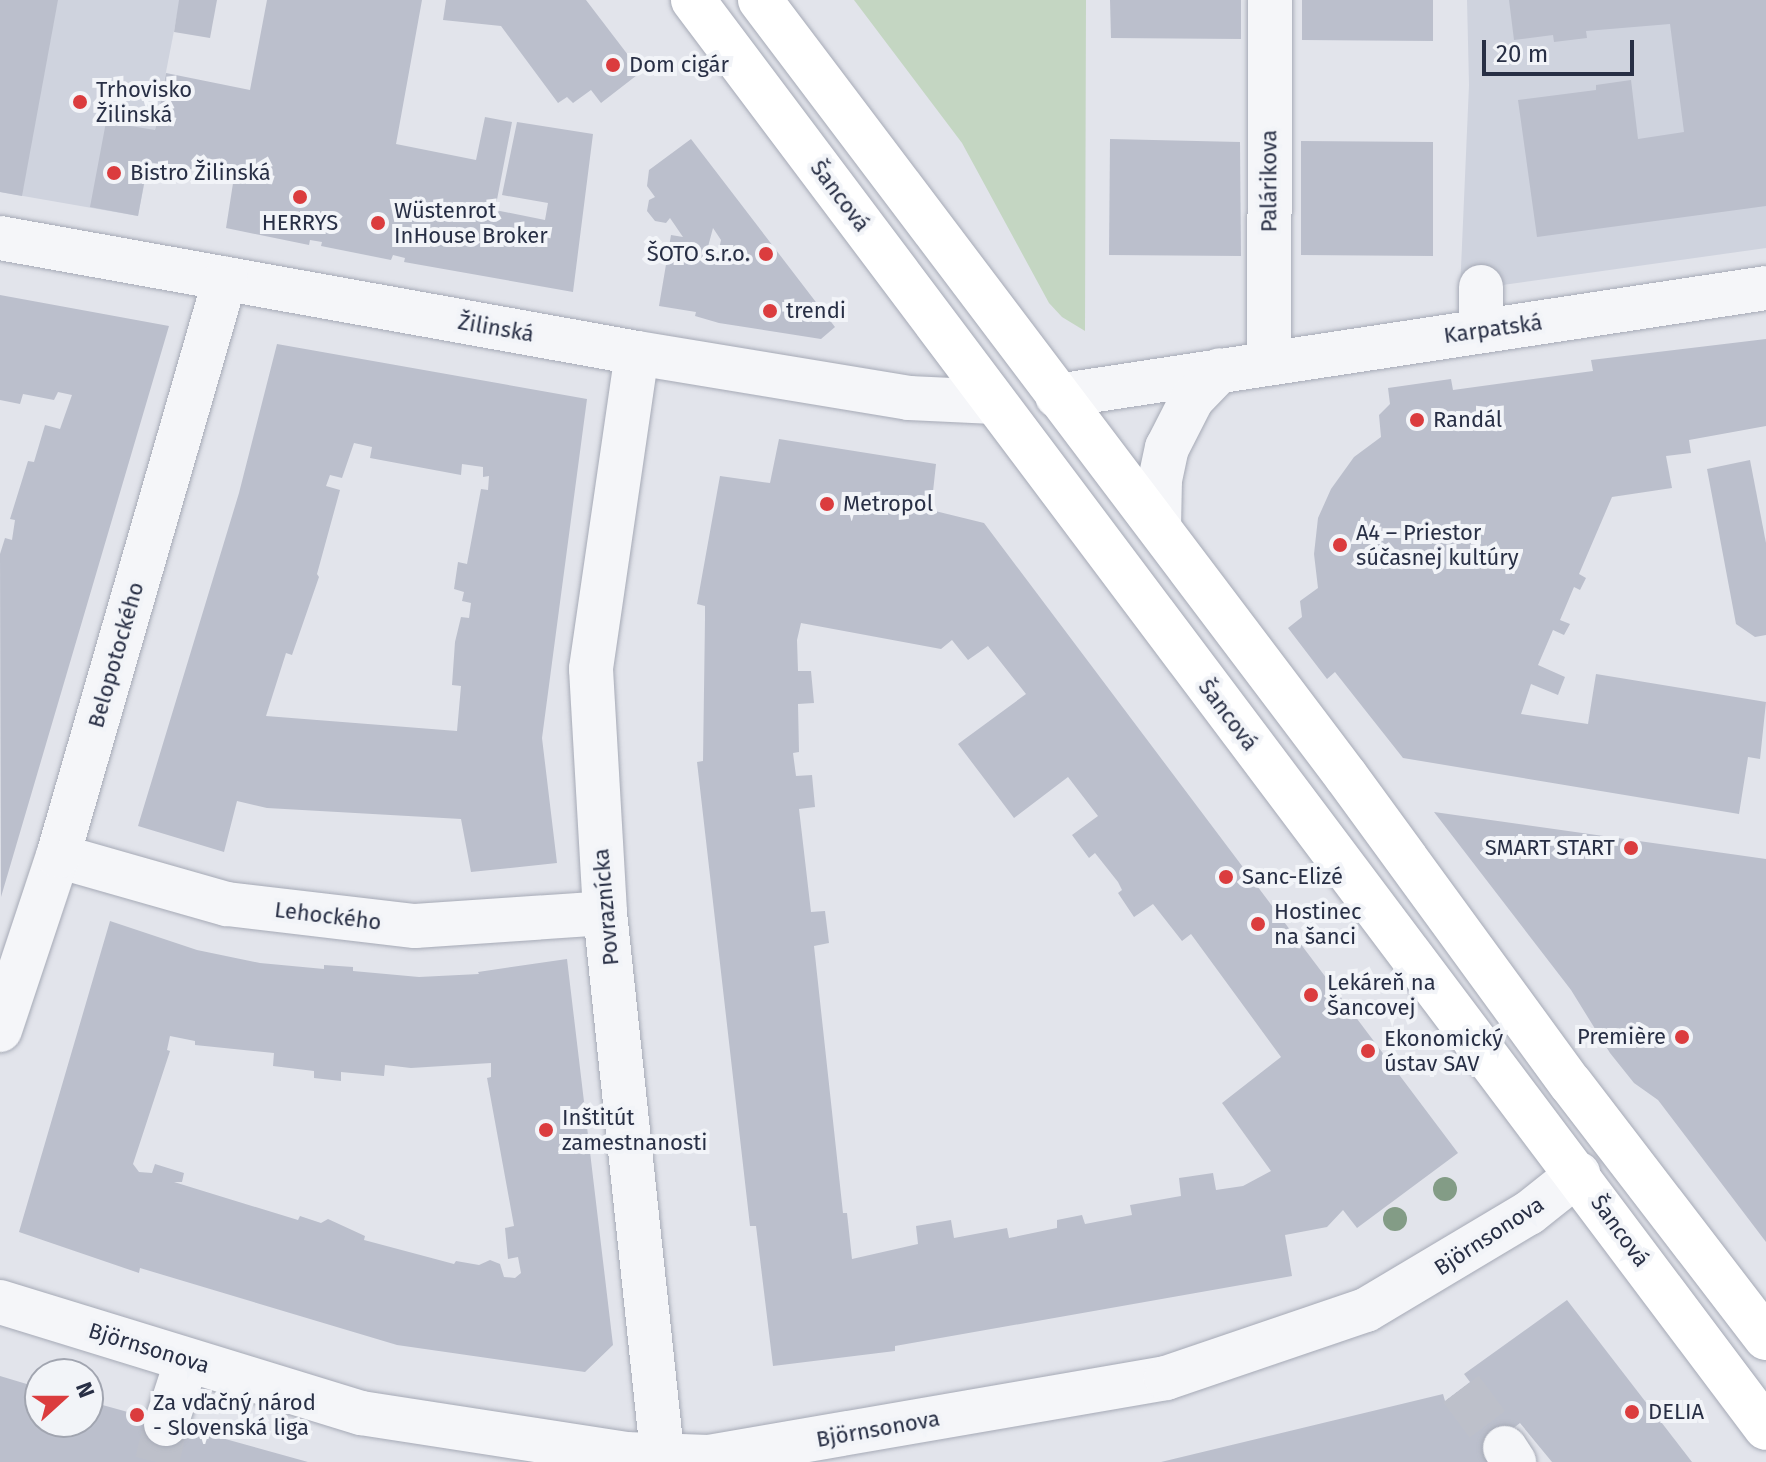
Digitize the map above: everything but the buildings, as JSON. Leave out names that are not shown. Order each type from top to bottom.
[{"type":"main road","name":"Šancová","points":[[693,0],[1766,1428]]},
{"type":"main road","points":[[760,0],[1159,527],[1571,1084],[1766,1338]]},
{"type":"main road","points":[[994,402],[1057,396]]},
{"type":"street","name":"Palárikova","points":[[1269,362],[1270,0]]},
{"type":"street","name":"Žilinská","points":[[0,238],[637,353],[909,398],[994,402]]},
{"type":"street","name":"Belopotockého","points":[[0,1030],[14,931],[58,856],[225,279]]},
{"type":"street","points":[[1481,287],[1481,331]]},
{"type":"street","name":"Karpatská","points":[[1057,396],[1766,288]]},
{"type":"street","name":"Povraznícka","points":[[637,353],[591,669],[605,913],[663,1459]]},
{"type":"street","points":[[1159,527],[1160,480],[1167,448],[1192,399],[1220,370]]},
{"type":"street","name":"Lehockého","points":[[58,856],[227,904],[415,926],[605,913]]},
{"type":"street","name":"Björnsonova","points":[[0,1302],[361,1413],[663,1459],[709,1457],[1166,1378],[1366,1310],[1529,1213],[1578,1174]]},
{"type":"street","points":[[166,1424],[187,1360]]},
{"type":"shaded area","name":"Trhovisko Žilinská","points":[[0,0],[180,0],[138,216],[0,192]]},
{"type":"shaded area","points":[[1467,0],[1766,0],[1766,248],[1460,291],[1469,85]]},
{"type":"green space","points":[[854,0],[1086,0],[1085,331],[1062,317],[1049,303],[962,143]]},
{"type":"tunnel","points":[[1461,1389],[1505,1448]]},
{"type":"tunnel","points":[[157,1462],[166,1424]]},
{"type":"place","name":"Dom cigár","points":[[613,65]]},
{"type":"place","name":"Trhovisko Žilinská","points":[[80,102]]},
{"type":"place","name":"Bistro Žilinská","points":[[114,173]]},
{"type":"place","name":"HERRYS","points":[[300,197]]},
{"type":"place","name":"Wüstenrot InHouse Broker","points":[[378,223]]},
{"type":"place","name":"ŠOTO s.r.o.","points":[[766,254]]},
{"type":"place","name":"trendi","points":[[770,311]]},
{"type":"place","name":"Randál","points":[[1417,420]]},
{"type":"place","name":"Metropol","points":[[827,504]]},
{"type":"place","name":"A4 – Priestor súčasnej kultúry","points":[[1340,545]]},
{"type":"place","name":"SMART START","points":[[1631,848]]},
{"type":"place","name":"Sanc-Elizé","points":[[1226,877]]},
{"type":"place","name":"Hostinec na šanci","points":[[1258,924]]},
{"type":"place","name":"Lekáreň na Šancovej","points":[[1311,995]]},
{"type":"place","name":"Premiѐre","points":[[1682,1037]]},
{"type":"place","name":"Ekonomický ústav SAV","points":[[1368,1051]]},
{"type":"place","name":"Inštitút zamestnanosti","points":[[546,1130]]},
{"type":"place","name":"DELIA","points":[[1632,1412]]},
{"type":"place","name":"Za vďačný národ - Slovenská liga","points":[[137,1415]]}]
